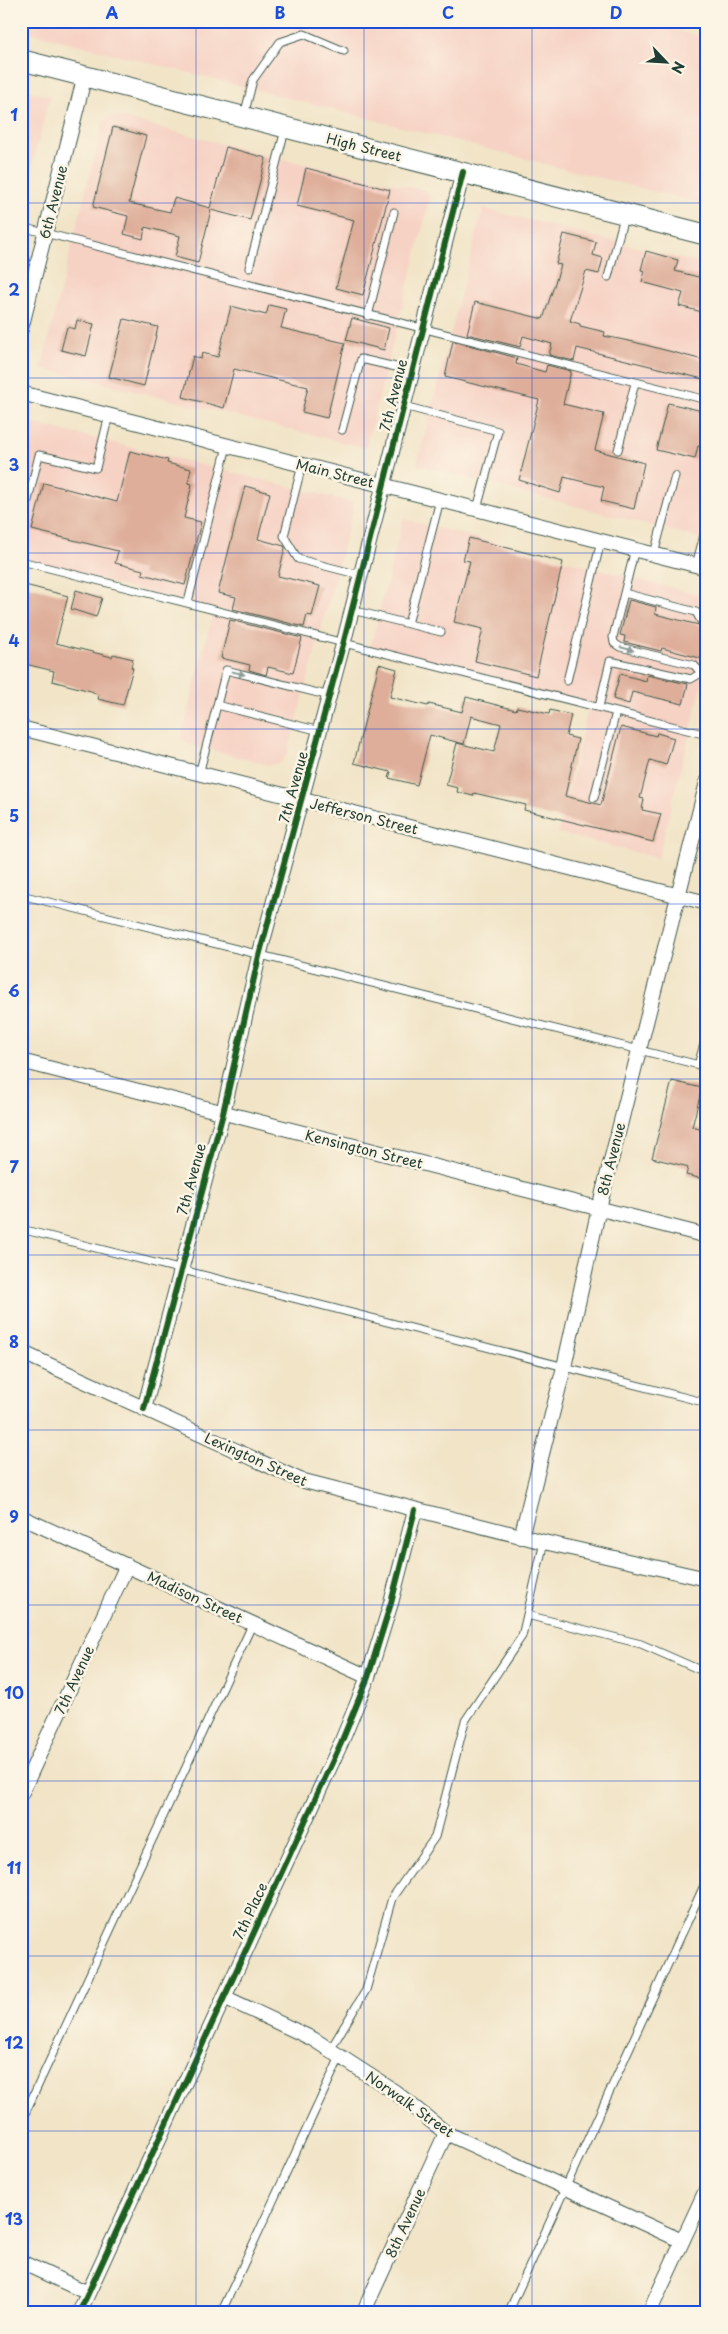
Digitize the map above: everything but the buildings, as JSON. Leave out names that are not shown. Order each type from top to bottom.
[{"type":"main road","name":"High Street","points":[[21,60],[85,74],[707,235]]},
{"type":"street","name":"6th Avenue","points":[[21,329],[85,74]]},
{"type":"street","name":"7th Avenue","points":[[144,1409],[223,1113],[259,956],[330,696],[463,172]]},
{"type":"street","name":"Main Street","points":[[21,393],[701,567]]},
{"type":"street","name":"Jefferson Street","points":[[21,728],[707,903]]},
{"type":"street","name":"8th Avenue","points":[[521,1537],[564,1368],[599,1208],[707,782]]},
{"type":"street","name":"Kensington Street","points":[[21,1061],[707,1236]]},
{"type":"street","name":"Lexington Street","points":[[21,1352],[300,1480],[521,1537],[707,1579]]},
{"type":"street","name":"7th Place","points":[[79,2313],[341,1743],[368,1677],[391,1603],[414,1510]]},
{"type":"street","name":"Madison Street","points":[[21,1517],[368,1677]]},
{"type":"street","name":"7th Avenue","points":[[21,1794],[127,1566]]},
{"type":"street","name":"Norwalk Street","points":[[224,1996],[312,2039],[335,2053],[395,2092],[446,2133],[682,2241]]},
{"type":"street","name":"8th Avenue","points":[[363,2313],[446,2133]]},
{"type":"street","points":[[649,2313],[707,2188]]},
{"type":"street","points":[[21,2262],[88,2292]]},
{"type":"lane","points":[[244,116],[253,80],[280,42],[304,34],[344,52]]},
{"type":"lane","points":[[249,268],[286,127]]},
{"type":"lane","points":[[368,316],[394,212]]},
{"type":"lane","points":[[608,277],[624,214]]},
{"type":"lane","points":[[21,227],[423,330],[707,400]]},
{"type":"lane","points":[[342,430],[361,359],[412,371]]},
{"type":"lane","points":[[618,450],[635,383]]},
{"type":"lane","points":[[404,406],[498,431],[477,510]]},
{"type":"lane","points":[[21,528],[39,455],[96,468],[109,415]]},
{"type":"lane","points":[[188,602],[227,446]]},
{"type":"lane","points":[[302,465],[284,536],[298,559],[360,575]]},
{"type":"lane","points":[[654,554],[674,476]]},
{"type":"lane","points":[[408,624],[440,500]]},
{"type":"lane","points":[[701,567],[707,524]]},
{"type":"lane","points":[[567,682],[601,541]]},
{"type":"lane","points":[[635,549],[613,637],[615,645],[694,666],[704,674]]},
{"type":"lane","points":[[21,561],[344,641],[707,735]]},
{"type":"lane","points":[[624,593],[696,612],[702,621],[707,622]]},
{"type":"lane","points":[[352,610],[441,632]]},
{"type":"lane","points":[[599,707],[610,661],[691,679],[704,674]]},
{"type":"lane","points":[[199,774],[226,670],[330,696]]},
{"type":"lane","points":[[217,705],[320,732]]},
{"type":"lane","points":[[594,798],[616,712]]},
{"type":"lane","points":[[21,895],[707,1068]]},
{"type":"lane","points":[[698,1065],[707,1034]]},
{"type":"lane","points":[[21,1230],[707,1403]]},
{"type":"lane","points":[[221,2313],[335,2053],[366,1990],[392,1898],[436,1837],[465,1721],[514,1651],[522,1636],[544,1542]]},
{"type":"lane","points":[[527,1615],[641,1644],[707,1674]]},
{"type":"lane","points":[[21,2122],[253,1624]]},
{"type":"lane","points":[[508,2313],[707,1879]]},
{"type":"shaded area","points":[[21,21],[639,21],[707,38],[707,205],[21,30]]},
{"type":"shaded area","points":[[21,89],[50,96],[21,209]]},
{"type":"shaded area","points":[[115,116],[277,158],[424,190],[429,194],[430,199],[366,448],[41,368],[103,122],[108,117]]},
{"type":"shaded area","points":[[483,208],[707,265],[707,540],[417,465]]},
{"type":"shaded area","points":[[24,421],[352,502],[354,506],[288,753],[282,762],[270,765],[186,744],[181,738],[214,609],[21,561],[21,427]]},
{"type":"shaded area","points":[[403,519],[707,597],[707,665],[658,858],[558,833],[589,705],[370,648]]},
{"type":"cycle path","points":[[144,1409],[223,1113],[259,956],[344,641],[463,172]]},
{"type":"cycle path","points":[[79,2313],[341,1743],[368,1677],[391,1603],[415,1510]]}]
